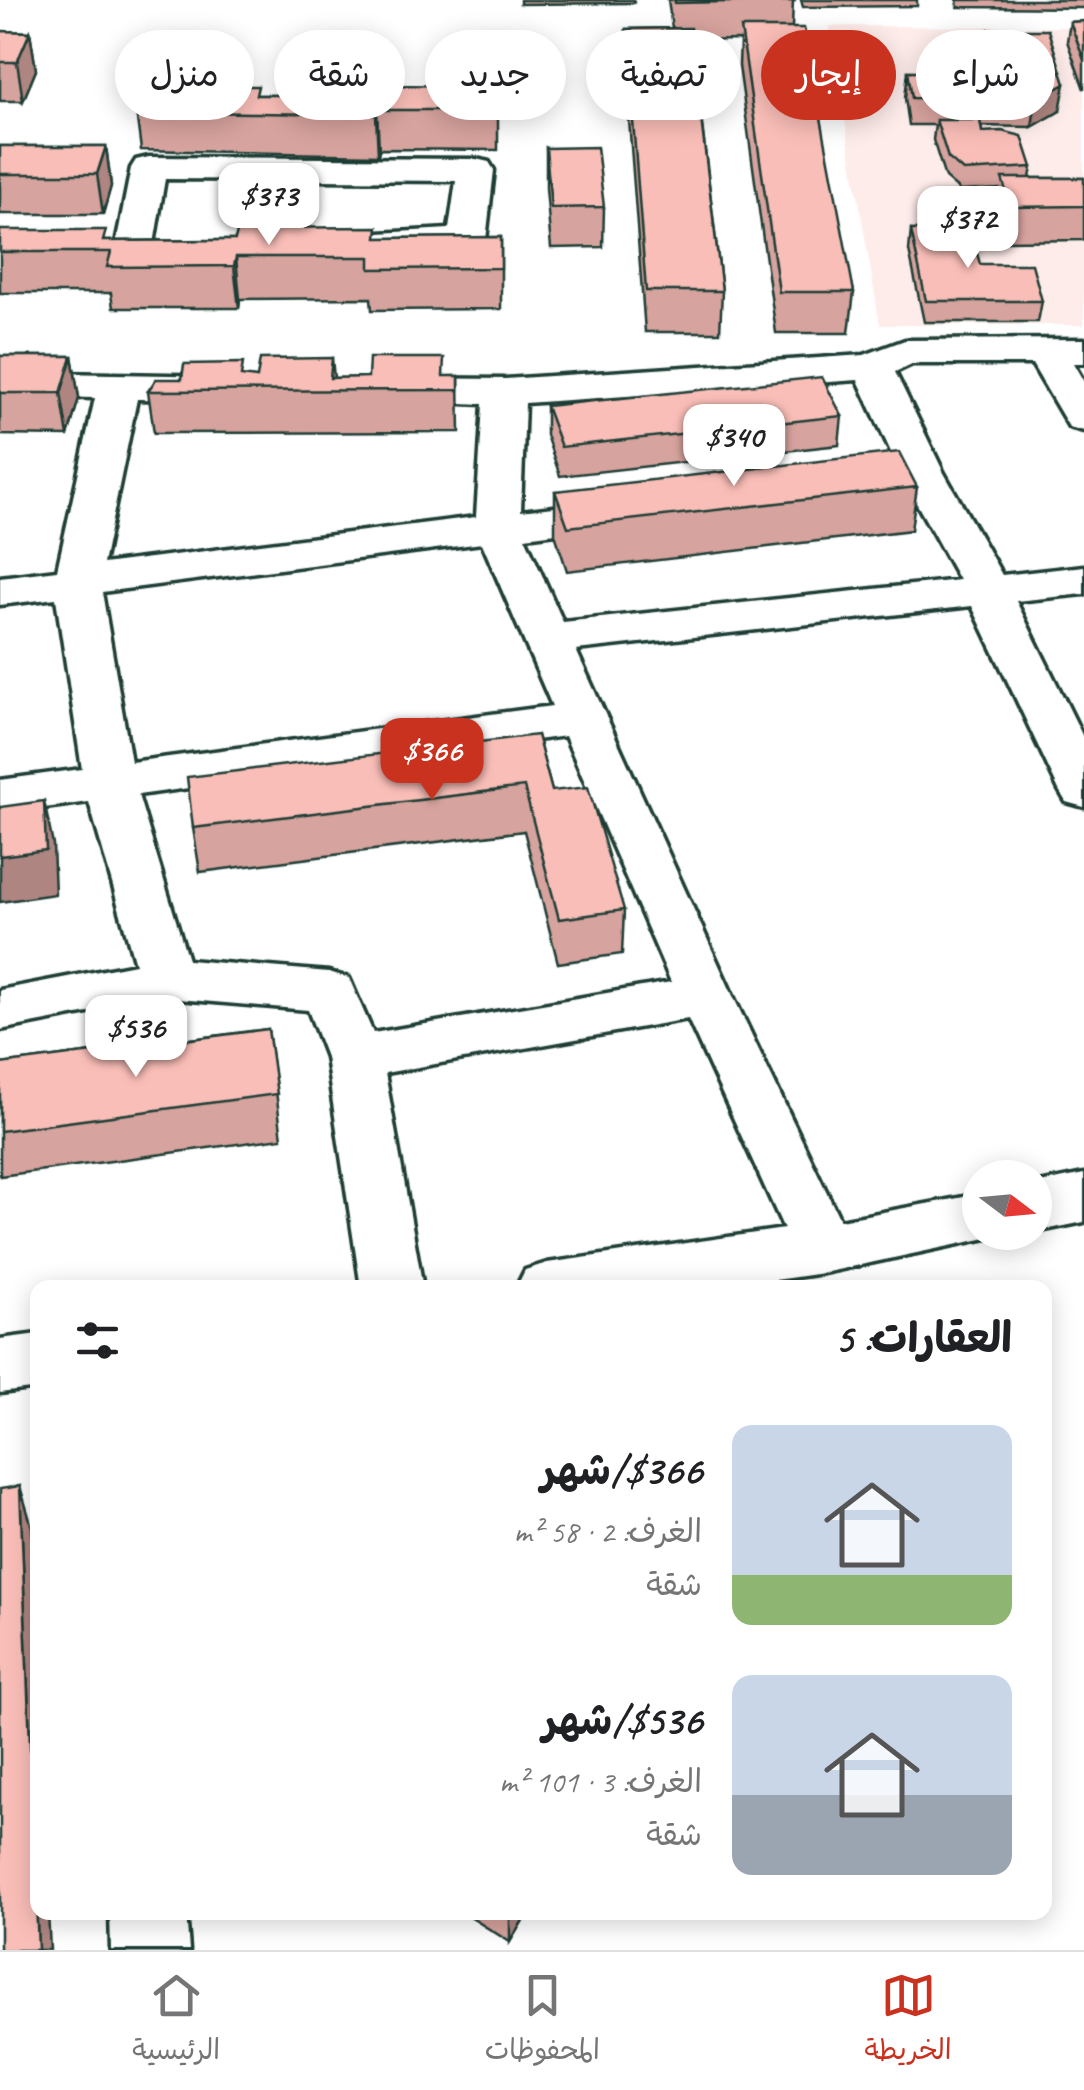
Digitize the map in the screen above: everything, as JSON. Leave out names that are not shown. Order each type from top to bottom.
[{"type":"street","points":[[135,244],[149,168],[476,170],[468,240],[350,241]]},
{"type":"street","points":[[96,245],[174,244]]},
{"type":"street","points":[[351,390],[505,392],[872,368],[905,352],[1064,351],[1084,418]]},
{"type":"street","points":[[872,368],[922,473],[987,588],[1084,790]]},
{"type":"street","points":[[0,384],[254,388]]},
{"type":"street","points":[[119,386],[77,581],[109,782],[166,978]]},
{"type":"street","points":[[505,392],[498,527],[704,996],[823,1248]]},
{"type":"street","points":[[787,490],[922,473]]},
{"type":"street","points":[[0,592],[672,505]]},
{"type":"street","points":[[549,638],[1084,580]]},
{"type":"street","points":[[0,797],[584,716]]},
{"type":"street","points":[[0,1010],[166,978],[329,992],[354,1057],[391,1280]]},
{"type":"street","points":[[354,1057],[704,996]]},
{"type":"street","points":[[1052,1205],[1084,1198]]},
{"type":"street","points":[[602,1280],[823,1248],[962,1221]]},
{"type":"street","points":[[0,1366],[30,1362]]},
{"type":"street","points":[[148,1920],[150,1950]]},
{"type":"shaded area","points":[[829,26],[1084,27],[1084,325],[880,325],[845,120],[896,120],[896,30],[830,30]]},
{"type":"building","points":[[793,0],[794,1],[675,3]]},
{"type":"building","points":[[1084,21],[1084,60],[1070,22]]},
{"type":"building","points":[[690,28],[690,30],[626,30]]},
{"type":"building","points":[[741,28],[804,28],[761,30],[761,120],[821,120],[854,292],[779,292]]},
{"type":"building","points":[[0,31],[30,32],[17,62],[0,62]]},
{"type":"building","points":[[1055,52],[1065,84],[1055,90]]},
{"type":"building","points":[[908,71],[916,71],[916,98],[912,98]]},
{"type":"building","points":[[405,85],[425,85],[425,110],[405,110]]},
{"type":"building","points":[[254,86],[258,86],[256,95],[274,95],[274,113],[254,113]]},
{"type":"building","points":[[633,120],[701,120],[722,291],[646,291]]},
{"type":"building","points":[[936,120],[980,120],[982,132],[1022,136],[1032,167],[963,171],[948,158]]},
{"type":"building","points":[[0,146],[106,146],[97,174],[0,174]]},
{"type":"building","points":[[597,147],[604,207],[551,208],[546,148]]},
{"type":"building","points":[[1002,178],[1084,178],[1084,206],[1011,207]]},
{"type":"building","points":[[378,227],[377,238],[501,237],[501,268],[370,269],[370,257],[236,257],[234,266],[107,267],[111,252],[0,252],[0,230],[106,230],[103,241],[235,240],[238,228]]},
{"type":"building","points":[[970,228],[980,264],[1032,264],[1042,301],[926,301],[911,230]]},
{"type":"building","points":[[0,356],[72,356],[61,393],[0,393]]},
{"type":"building","points":[[332,358],[330,378],[368,377],[369,358],[444,358],[443,376],[459,376],[459,390],[148,391],[156,379],[182,379],[184,364],[243,363],[241,376],[257,378],[260,359]]},
{"type":"building","points":[[822,377],[842,416],[561,447],[546,406]]},
{"type":"building","points":[[899,452],[917,487],[568,527],[555,491]]},
{"type":"building","points":[[537,735],[552,791],[588,787],[624,910],[559,919],[524,787],[193,828],[187,777]]},
{"type":"building","points":[[44,801],[46,850],[0,856],[0,807]]},
{"type":"building","points":[[268,1029],[277,1094],[0,1131],[0,1064]]},
{"type":"building","points":[[20,1486],[30,1744],[30,1920],[37,1920],[38,1950],[0,1950],[0,1489]]}]
